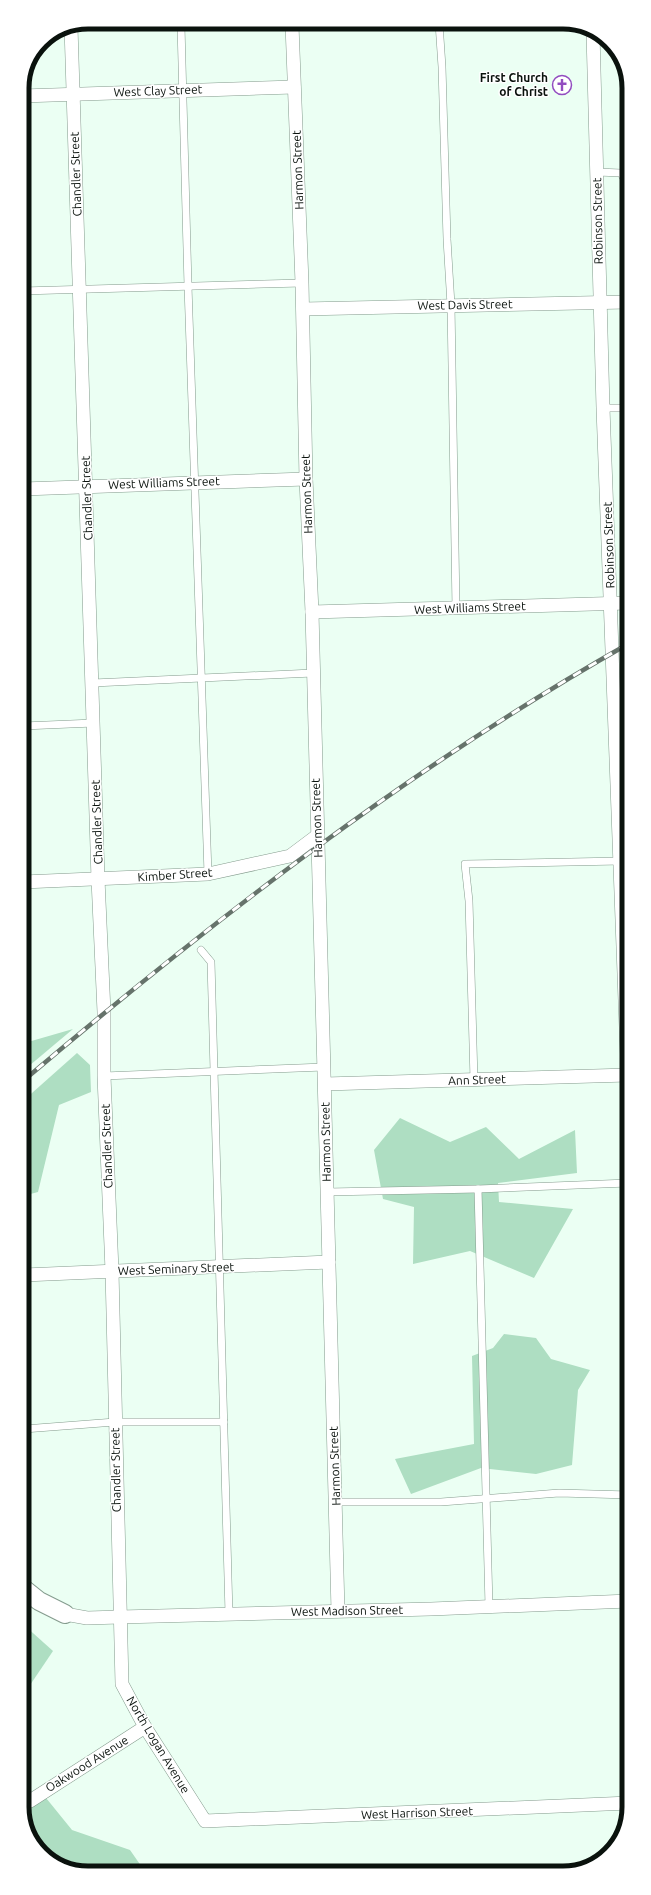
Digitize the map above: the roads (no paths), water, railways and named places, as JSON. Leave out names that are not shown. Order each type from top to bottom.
[{"type":"street","name":"Harmon Street","points":[[292,29],[303,309],[306,479],[312,612],[338,1611]]},
{"type":"street","name":"Chandler Street","points":[[71,32],[98,879],[104,1012],[104,1076],[112,1271],[120,1617]]},
{"type":"street","name":"Robinson Street","points":[[593,38],[603,408],[622,899]]},
{"type":"street","name":"West Clay Street","points":[[29,96],[294,86]]},
{"type":"street","name":"West Davis Street","points":[[303,309],[622,302]]},
{"type":"street","name":"West Williams Street","points":[[29,489],[306,479]]},
{"type":"street","name":"West Williams Street","points":[[312,612],[622,603]]},
{"type":"street","name":"Kimber Street","points":[[29,882],[208,874],[290,856],[318,835]]},
{"type":"street","name":"Ann Street","points":[[325,1084],[622,1076]]},
{"type":"street","name":"West Seminary Street","points":[[29,1274],[329,1262]]},
{"type":"street","points":[[29,1593],[39,1601],[65,1614]]},
{"type":"street","name":"West Madison Street","points":[[65,1614],[87,1618],[622,1602]]},
{"type":"street","name":"North Logan Avenue","points":[[120,1617],[122,1684],[145,1727],[205,1821]]},
{"type":"street","name":"Oakwood Avenue","points":[[30,1801],[145,1727]]},
{"type":"street","name":"West Harrison Street","points":[[205,1821],[622,1803]]},
{"type":"lane","points":[[181,29],[188,286],[208,874]]},
{"type":"lane","points":[[439,29],[442,67],[447,239],[451,305],[456,608]]},
{"type":"lane","points":[[597,172],[622,173]]},
{"type":"lane","points":[[29,291],[302,283]]},
{"type":"lane","points":[[603,408],[622,408]]},
{"type":"lane","points":[[93,683],[313,673]]},
{"type":"lane","points":[[29,726],[94,723]]},
{"type":"lane","points":[[474,1080],[469,901],[465,864],[620,861]]},
{"type":"lane","points":[[201,950],[211,962],[216,1072],[229,1614]]},
{"type":"lane","points":[[104,1076],[324,1067]]},
{"type":"lane","points":[[327,1192],[478,1189],[622,1183]]},
{"type":"lane","points":[[478,1189],[489,1606]]},
{"type":"lane","points":[[29,1429],[115,1422],[224,1422]]},
{"type":"lane","points":[[336,1502],[441,1502],[487,1497],[559,1493],[622,1495]]},
{"type":"railway","points":[[29,1076],[167,962],[315,848],[391,794],[547,691],[622,647]]},
{"type":"place","name":"First Church of Christ","points":[[562,85]]}]
